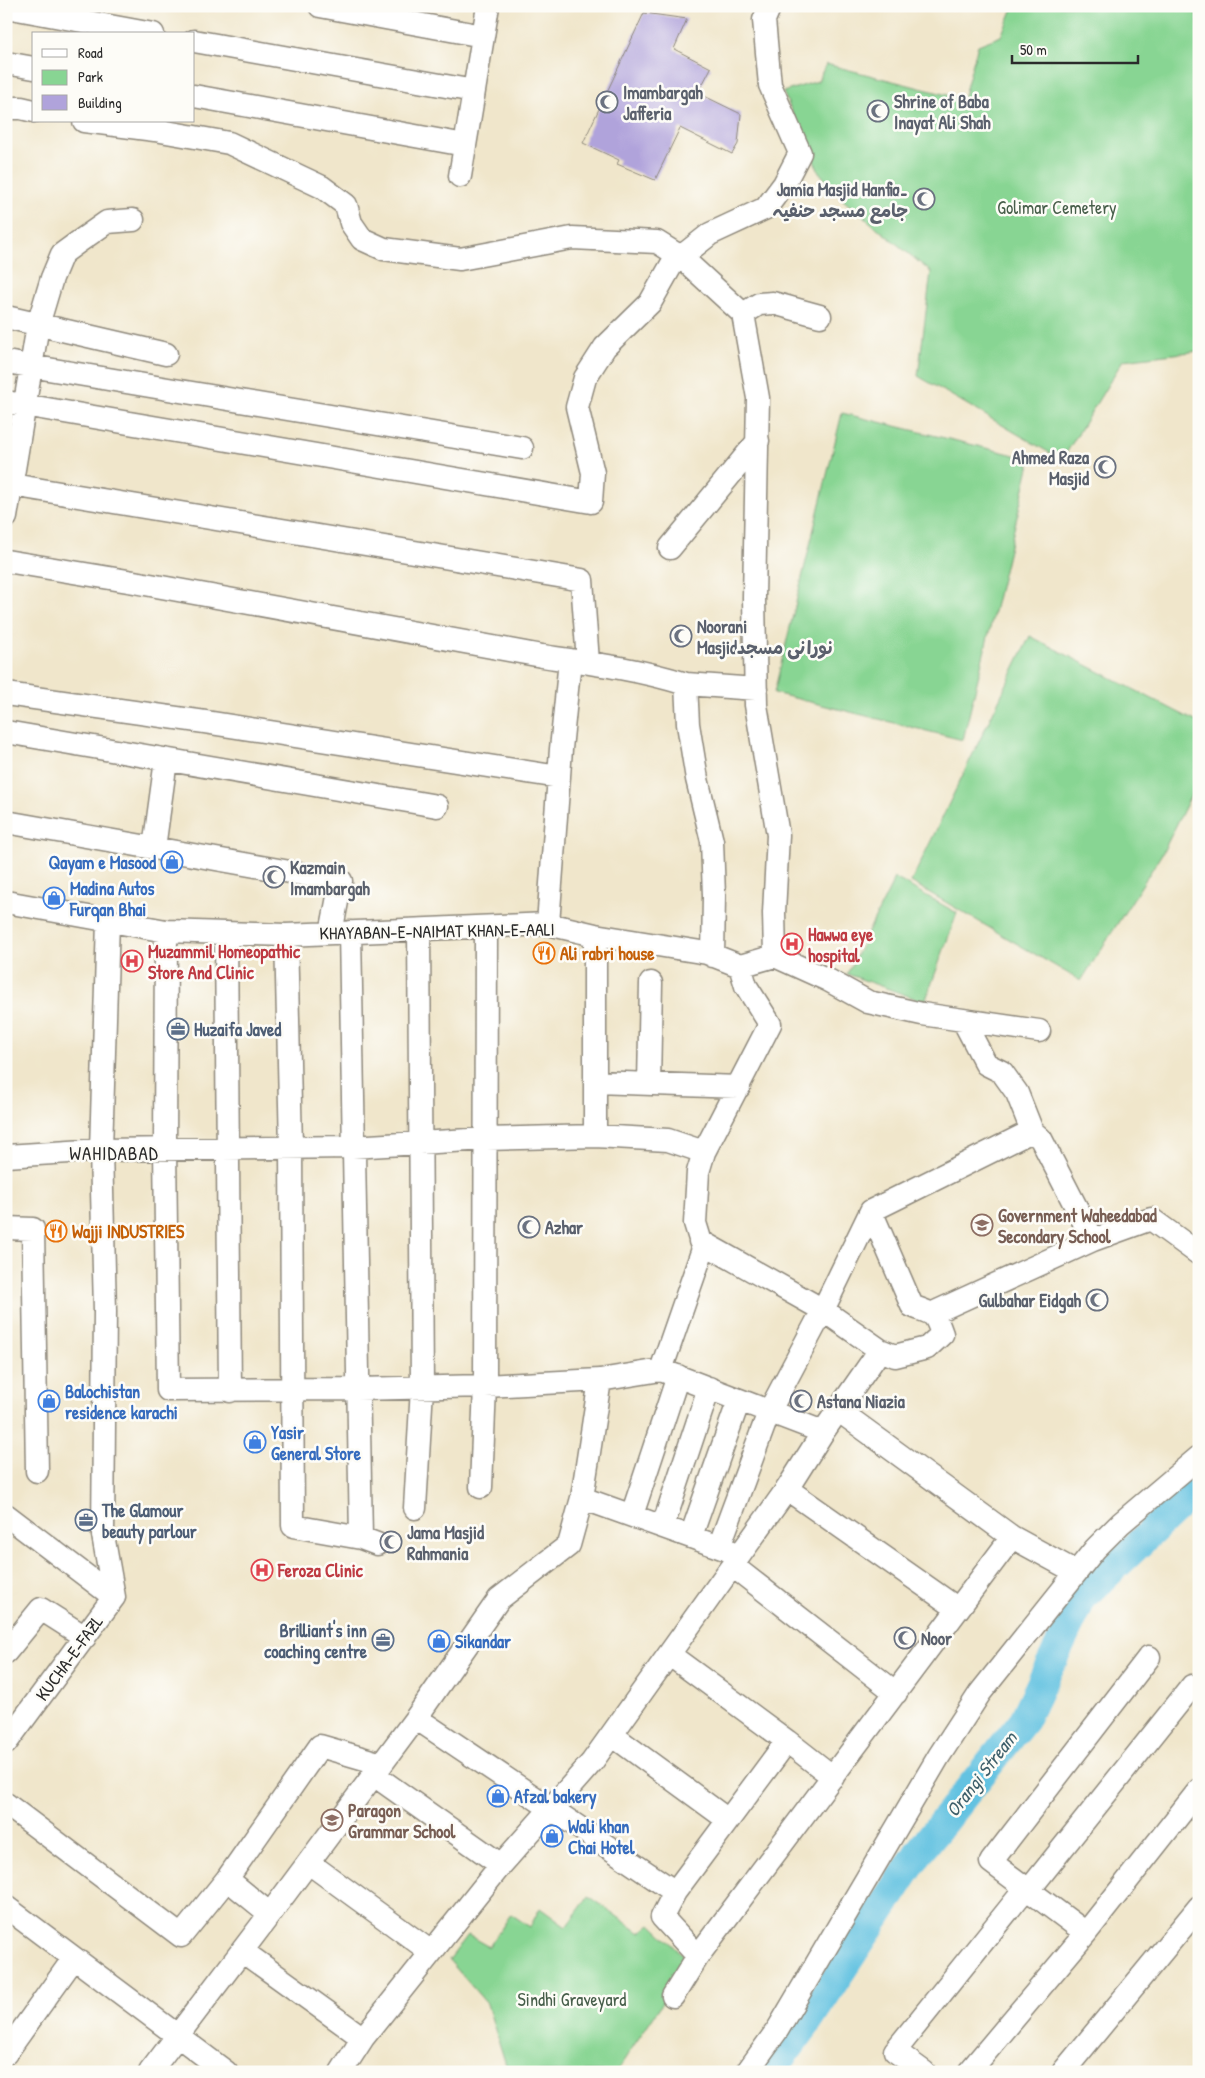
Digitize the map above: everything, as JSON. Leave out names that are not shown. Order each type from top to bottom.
[{"type":"street","points":[[322,6],[483,36]]},
{"type":"street","points":[[460,176],[488,6]]},
{"type":"street","points":[[16,403],[591,502],[593,473],[577,407],[585,378],[604,348],[650,303],[672,264],[710,234],[766,208],[784,184],[800,153],[770,85],[764,20],[770,6]]},
{"type":"street","points":[[6,7],[142,32]]},
{"type":"street","points":[[195,41],[474,91]]},
{"type":"street","points":[[6,63],[32,68]]},
{"type":"street","points":[[195,96],[465,145]]},
{"type":"street","points":[[6,108],[32,111]]},
{"type":"street","points":[[92,122],[230,143],[322,187],[346,205],[351,223],[362,239],[384,249],[460,259],[572,238],[657,242],[681,257],[743,314],[758,398],[754,598],[756,705],[778,834],[774,913],[775,956]]},
{"type":"street","points":[[6,517],[16,403],[32,366],[38,325],[52,278],[62,254],[107,222],[133,220]]},
{"type":"street","points":[[743,314],[759,304],[773,303],[820,316]]},
{"type":"street","points":[[6,317],[166,354]]},
{"type":"street","points":[[6,362],[522,448]]},
{"type":"street","points":[[670,548],[758,441]]},
{"type":"street","points":[[9,485],[582,580],[579,661],[559,777],[548,924]]},
{"type":"street","points":[[6,561],[658,675],[686,684],[756,689]]},
{"type":"street","points":[[686,684],[688,724],[712,841],[714,896],[713,956]]},
{"type":"street","points":[[6,694],[559,777]]},
{"type":"street","points":[[6,732],[437,806]]},
{"type":"street","points":[[154,848],[166,760]]},
{"type":"street","points":[[6,822],[342,881],[340,933],[352,1147],[358,1389],[369,1541],[293,1526],[291,1147],[286,935]]},
{"type":"street","name":"KHAYABAN-E-NAIMAT KHAN-E-AALI","points":[[6,902],[166,931],[286,935],[548,924],[595,935],[713,956],[740,966]]},
{"type":"street","points":[[108,921],[101,1150],[104,1311],[103,1535],[114,1597]]},
{"type":"street","points":[[482,1487],[485,1386],[486,927]]},
{"type":"street","points":[[415,1508],[422,1388],[419,930]]},
{"type":"street","points":[[166,931],[165,1148],[168,1390],[230,1391],[485,1386],[600,1380],[669,1373],[823,1432]]},
{"type":"street","points":[[226,933],[230,1391]]},
{"type":"street","points":[[595,935],[595,1136]]},
{"type":"street","points":[[632,1515],[703,1250],[695,1223],[698,1172],[704,1152],[770,1024],[746,986],[740,966],[775,956],[828,980],[868,1002],[922,1014],[1039,1030]]},
{"type":"street","points":[[649,1084],[651,983]]},
{"type":"street","points":[[963,1020],[986,1064],[1002,1072],[1017,1093],[1032,1131],[1041,1139],[1093,1240]]},
{"type":"street","points":[[595,1082],[739,1087]]},
{"type":"street","points":[[719,1547],[769,1412],[823,1310],[872,1211],[1032,1131]]},
{"type":"street","points":[[6,1156],[101,1150],[352,1147],[486,1139],[595,1136],[668,1140],[704,1152]]},
{"type":"street","points":[[700,1241],[823,1310],[880,1350],[894,1356],[927,1348],[942,1334],[938,1320],[933,1313],[912,1306],[872,1211]]},
{"type":"street","points":[[933,1313],[1093,1240],[1151,1219],[1199,1254]]},
{"type":"street","points":[[6,1228],[33,1229],[37,1471]]},
{"type":"street","points":[[341,2072],[363,2038],[501,1865],[592,1762],[787,1489],[823,1432],[880,1350]]},
{"type":"street","points":[[150,2072],[378,1770],[500,1599],[569,1545],[582,1498],[600,1380]]},
{"type":"street","points":[[663,1526],[709,1388]]},
{"type":"street","points":[[690,1536],[739,1400]]},
{"type":"street","points":[[838,1410],[1012,1537],[1076,1572]]},
{"type":"street","points":[[747,2072],[778,2029],[939,1756],[980,1693],[1095,1549],[1121,1523],[1199,1457]]},
{"type":"street","points":[[787,1489],[958,1609]]},
{"type":"street","points":[[582,1498],[719,1547],[896,1693]]},
{"type":"street","points":[[6,1515],[114,1597]]},
{"type":"street","points":[[673,1996],[698,1956],[1012,1537]]},
{"type":"street","name":"KUCHA-E-FAZL","points":[[6,1744],[114,1597]]},
{"type":"street","points":[[8,1646],[41,1609],[85,1637]]},
{"type":"street","points":[[670,1655],[787,1740],[833,1777]]},
{"type":"street","points":[[1086,1933],[991,1862],[1149,1657]]},
{"type":"street","points":[[924,2072],[895,2051],[1192,1686]]},
{"type":"street","points":[[416,1718],[675,1892]]},
{"type":"street","points":[[612,1735],[728,1820]]},
{"type":"street","points":[[698,1956],[662,1917],[675,1892],[787,1740]]},
{"type":"street","points":[[6,1804],[181,1936],[227,1879],[320,1746],[378,1770],[501,1865]]},
{"type":"street","points":[[970,2072],[1086,1933],[1199,1790]]},
{"type":"street","points":[[309,1863],[431,1952]]},
{"type":"street","points":[[227,1879],[270,1914]]},
{"type":"street","points":[[6,1907],[226,2072]]},
{"type":"street","points":[[1063,2072],[1199,1907]]},
{"type":"street","points":[[242,1951],[363,2038]]},
{"type":"street","points":[[6,2053],[74,1958]]},
{"type":"green space","name":"Golimar Cemetery","points":[[1014,6],[1194,6],[1199,25],[1199,351],[1123,360],[1062,460],[918,376],[931,272],[843,200],[819,172],[783,92],[818,81],[826,64],[963,99],[978,45],[1001,36]]},
{"type":"green space","points":[[842,413],[1031,459],[963,740],[774,693]]},
{"type":"green space","points":[[1030,636],[1199,723],[1199,779],[1163,852],[1081,981],[911,882]]},
{"type":"green space","points":[[895,878],[957,913],[925,1002],[847,974]]},
{"type":"green space","name":"Sindhi Graveyard","points":[[589,1896],[640,1933],[651,1924],[690,1962],[616,2072],[521,2072],[506,2065],[487,2004],[449,1960],[468,1935],[489,1947],[511,1914],[530,1927],[540,1908],[566,1927]]},
{"type":"building","points":[[644,13],[687,19],[674,49],[711,68],[698,93],[741,114],[738,144],[732,154],[680,128],[655,180],[617,164],[619,160],[583,143]]},
{"type":"waterway","name":"Orangi Stream","points":[[771,2072],[804,2027],[919,1852],[1024,1720],[1082,1598],[1199,1486]]},
{"type":"place","name":"Imambargah Jafferia","points":[[607,102]]},
{"type":"place","name":"Shrine of Baba Inayat Ali Shah","points":[[878,111]]},
{"type":"place","name":"Jamia Masjid Hanfia۔ جامع مسجد حنفیہ","points":[[924,199]]},
{"type":"place","name":"Ahmed Raza Masjid","points":[[1105,467]]},
{"type":"place","name":"Noorani Masjidنورانی مسجد","points":[[681,636]]},
{"type":"place","name":"Qayam e Masood","points":[[172,862]]},
{"type":"place","name":"Kazmain Imambargah","points":[[274,877]]},
{"type":"place","name":"Madina Autos Furqan Bhai","points":[[54,898]]},
{"type":"place","name":"Hawwa eye hospital","points":[[792,944]]},
{"type":"place","name":"Ali rabri house","points":[[544,953]]},
{"type":"place","name":"Muzammil Homeopathic Store And Clinic","points":[[132,961]]},
{"type":"place","name":"Huzaifa Javed","points":[[178,1029]]},
{"type":"place","name":"Government Waheedabad Secondary School","points":[[982,1225]]},
{"type":"place","name":"Azhar","points":[[529,1227]]},
{"type":"place","name":"Wajji INDUSTRIES","points":[[56,1231]]},
{"type":"place","name":"Gulbahar Eidgah","points":[[1097,1300]]},
{"type":"place","name":"Balochistan residence karachi","points":[[49,1401]]},
{"type":"place","name":"Astana Niazia","points":[[801,1401]]},
{"type":"place","name":"Yasir General Store","points":[[255,1442]]},
{"type":"place","name":"The Glamour beauty parlour","points":[[86,1520]]},
{"type":"place","name":"Jama Masjid Rahmania","points":[[391,1542]]},
{"type":"place","name":"Feroza Clinic","points":[[262,1570]]},
{"type":"place","name":"Noor","points":[[905,1638]]},
{"type":"place","name":"Brilliant's inn coaching centre","points":[[383,1640]]},
{"type":"place","name":"Sikandar","points":[[439,1641]]},
{"type":"place","name":"Afzal bakery","points":[[498,1796]]},
{"type":"place","name":"Paragon Grammar School","points":[[332,1820]]},
{"type":"place","name":"Wali khan Chai Hotel","points":[[552,1836]]},
{"type":"district","name":"WAHIDABAD","points":[[114,1153]]}]
